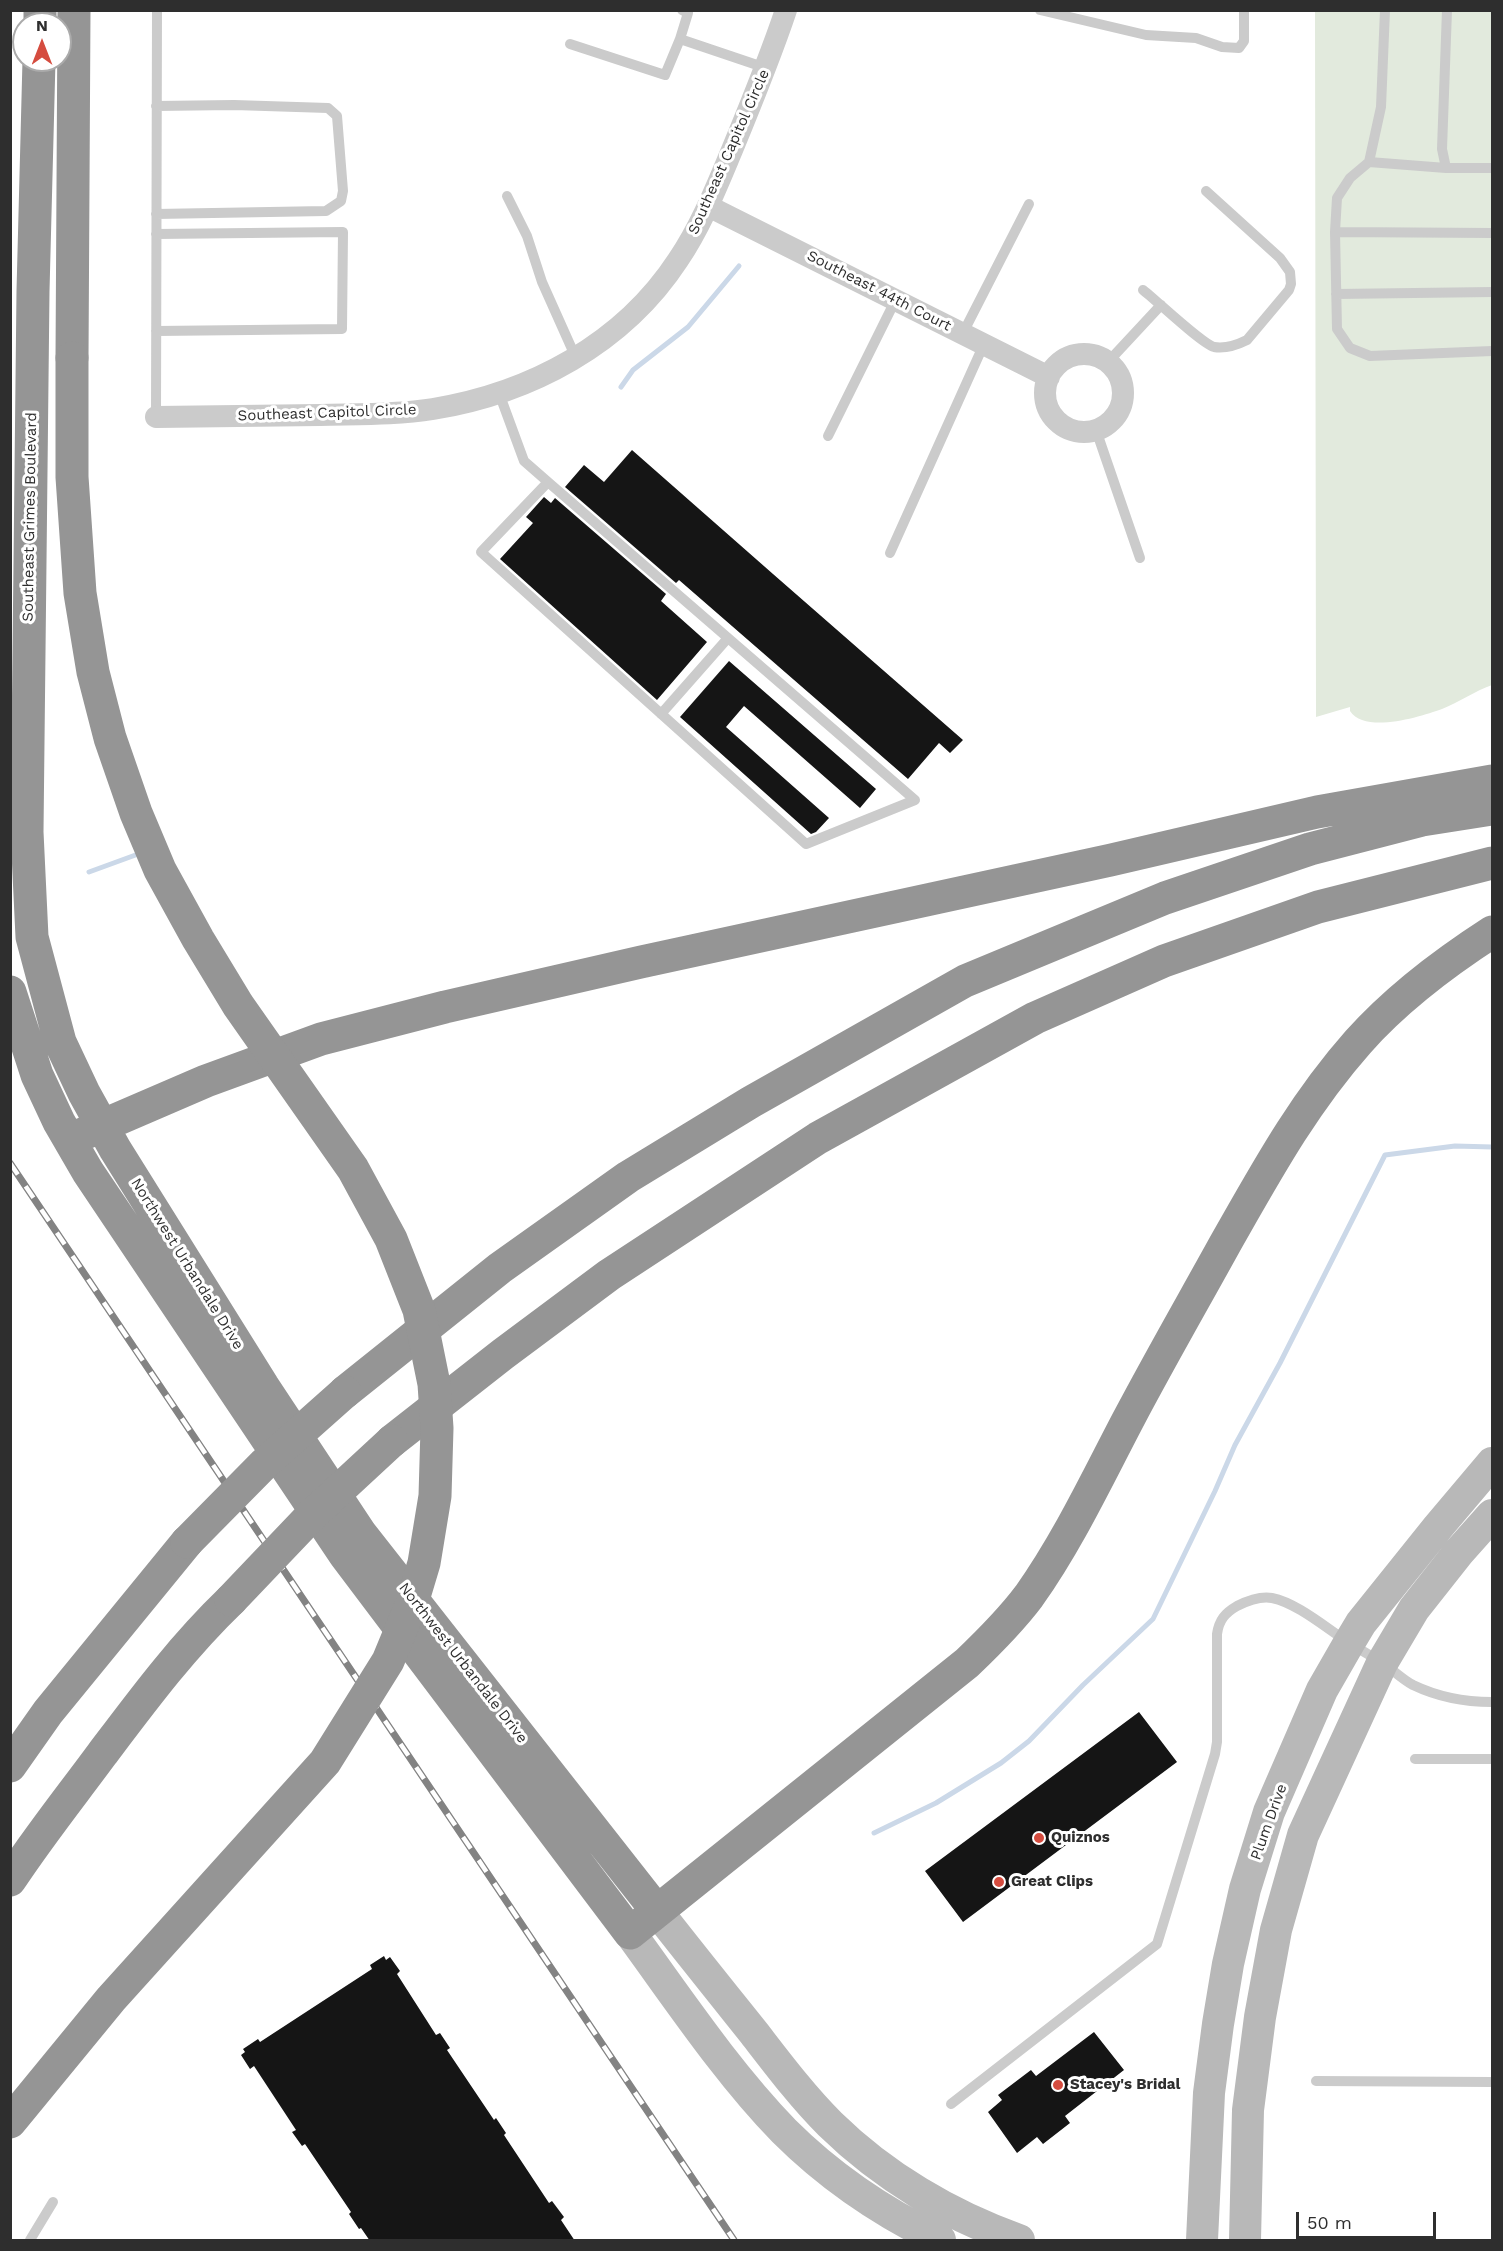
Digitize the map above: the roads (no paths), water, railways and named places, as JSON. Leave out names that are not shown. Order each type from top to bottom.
[{"type":"highway","points":[[10,2122],[111,1999],[325,1762],[388,1661],[412,1604],[424,1563],[435,1496],[437,1428],[434,1384],[419,1310],[391,1239],[353,1169],[238,1005],[160,870],[136,813],[110,738],[93,672],[80,593],[72,477],[74,10]]},
{"type":"highway","name":"Southeast Grimes Boulevard","points":[[39,72],[33,303],[27,832],[32,937],[41,973]]},
{"type":"highway","points":[[69,1140],[206,1081],[321,1039],[445,1007],[630,964],[1111,860],[1317,812],[1492,781]]},
{"type":"highway","points":[[10,1766],[48,1712],[187,1542],[264,1464],[345,1392],[500,1268],[628,1177],[752,1102],[965,981],[1165,898],[1310,849],[1422,820],[1492,809]]},
{"type":"highway","points":[[10,1880],[31,1848],[144,1698],[205,1625],[312,1515],[392,1441],[609,1275],[818,1138],[1035,1018],[1164,962],[1318,907],[1492,863]]},
{"type":"highway","points":[[630,1933],[967,1663],[1007,1622],[1028,1597],[1055,1556],[1149,1380],[1281,1144],[1319,1089],[1359,1040],[1405,996],[1455,956],[1492,932]]},
{"type":"highway","name":"Northwest Urbandale Drive","points":[[41,973],[60,1042],[102,1126],[263,1386],[361,1534],[657,1911]]},
{"type":"highway","name":"Northwest Urbandale Drive","points":[[10,992],[37,1075],[69,1140],[345,1555],[630,1933]]},
{"type":"street","name":"Southeast Capitol Circle","points":[[156,417],[368,414],[432,410],[499,393],[546,375],[576,358],[623,322],[657,289],[678,261],[708,206],[766,68],[786,10]]},
{"type":"street","name":"Southeast 44th Court","points":[[708,206],[1049,377]]},
{"type":"street","points":[[1092,355],[1108,362],[1120,379],[1122,400],[1114,418],[1096,430],[1083,432],[1071,430],[1055,418],[1046,402],[1049,377],[1059,363],[1075,356],[1092,355]]},
{"type":"street","name":"Plum Drive","points":[[1202,2241],[1209,2093],[1228,1964],[1245,1889],[1269,1812],[1323,1689],[1361,1623],[1492,1463]]},
{"type":"street","points":[[1245,2241],[1248,2110],[1260,2017],[1276,1930],[1303,1835],[1382,1663],[1414,1609],[1492,1515]]},
{"type":"street","name":"Northwest Urbandale Drive","points":[[657,1911],[800,2092],[831,2125],[869,2158],[910,2187],[954,2213],[1019,2241]]},
{"type":"street","name":"Northwest Urbandale Drive","points":[[630,1933],[723,2059],[786,2133],[827,2169],[872,2202],[940,2241]]},
{"type":"lane","points":[[156,10],[156,417]]},
{"type":"lane","points":[[570,44],[665,75],[688,13],[682,10]]},
{"type":"lane","points":[[1040,10],[1146,35],[1196,38],[1222,47],[1239,48],[1244,41],[1244,10]]},
{"type":"lane","points":[[1385,10],[1381,107],[1370,162],[1350,178],[1337,198],[1335,232],[1337,329],[1350,348],[1370,357],[1492,351]]},
{"type":"lane","points":[[1446,168],[1442,149],[1447,10]]},
{"type":"lane","points":[[680,39],[766,68]]},
{"type":"lane","points":[[156,106],[234,105],[328,108],[337,116],[343,191],[341,201],[326,211],[156,214]]},
{"type":"lane","points":[[1370,162],[1446,168],[1492,168]]},
{"type":"lane","points":[[1143,290],[1213,347],[1231,346],[1247,339],[1289,290],[1292,284],[1290,272],[1280,258],[1206,190]]},
{"type":"lane","points":[[507,196],[527,236],[543,282],[576,358]]},
{"type":"lane","points":[[963,333],[1029,204]]},
{"type":"lane","points":[[156,234],[343,232],[342,329],[156,331]]},
{"type":"lane","points":[[1335,232],[1492,233]]},
{"type":"lane","points":[[1336,294],[1492,292]]},
{"type":"lane","points":[[828,436],[896,299]]},
{"type":"lane","points":[[1108,362],[1161,305]]},
{"type":"lane","points":[[890,553],[984,344]]},
{"type":"lane","points":[[499,393],[524,461],[915,800],[806,844],[481,552],[548,482]]},
{"type":"lane","points":[[1096,430],[1140,558]]},
{"type":"lane","points":[[661,714],[728,638]]},
{"type":"lane","points":[[951,2103],[1157,1944],[1215,1754],[1217,1634],[1219,1623],[1225,1614],[1243,1603],[1271,1598],[1286,1603],[1410,1683],[1432,1693],[1458,1699],[1492,1702]]},
{"type":"lane","points":[[1415,1759],[1492,1759]]},
{"type":"lane","points":[[1316,2081],[1492,2082]]},
{"type":"lane","points":[[30,2241],[53,2202]]},
{"type":"waterway","points":[[621,387],[633,370],[688,327],[739,266]]},
{"type":"waterway","points":[[89,872],[141,853]]},
{"type":"waterway","points":[[874,1833],[936,1803],[1001,1763],[1029,1741],[1083,1685],[1153,1619],[1235,1445],[1280,1363],[1385,1155],[1455,1146],[1492,1147]]},
{"type":"railway","points":[[10,1163],[734,2240]]},
{"type":"place","name":"Quiznos","points":[[1039,1838]]},
{"type":"place","name":"Great Clips","points":[[999,1882]]},
{"type":"place","name":"Stacey's Bridal","points":[[1058,2085]]}]
